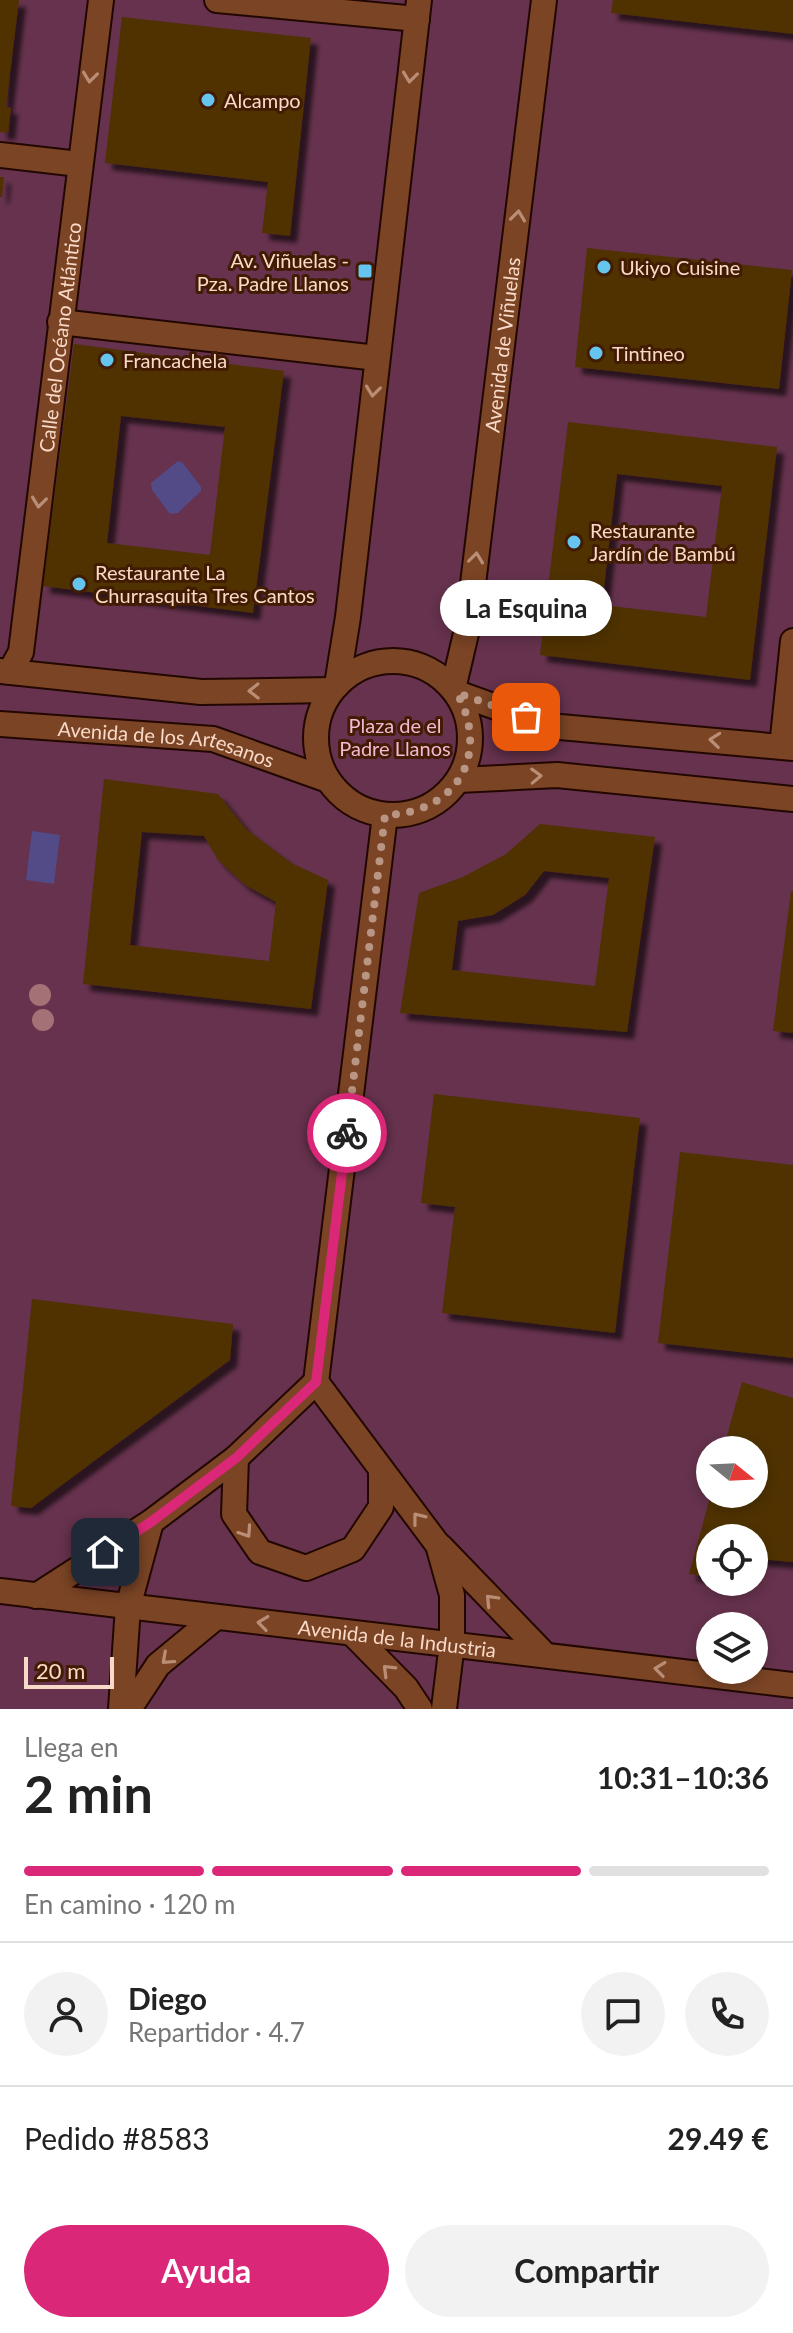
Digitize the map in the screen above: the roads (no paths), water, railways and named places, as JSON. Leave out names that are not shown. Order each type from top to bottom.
[{"type":"street","name":"Calle del Océano Atlántico","points":[[5,672],[21,652],[101,0]]},
{"type":"street","points":[[217,0],[418,10],[348,617],[335,688]]},
{"type":"street","name":"Avenida de Viñuelas","points":[[455,691],[468,625],[544,0]]},
{"type":"street","points":[[0,155],[79,164]]},
{"type":"street","points":[[60,322],[377,358]]},
{"type":"street","points":[[455,691],[549,726],[787,748],[793,641]]},
{"type":"street","points":[[388,660],[409,661],[436,672],[455,691],[466,709],[471,736],[467,763],[459,780],[427,808],[406,814],[385,815],[363,809],[344,797],[328,780],[316,744],[317,725],[322,706],[348,675],[367,664],[388,660]]},
{"type":"street","points":[[5,672],[201,692],[335,688]]},
{"type":"street","name":"Avenida de los Artesanos","points":[[0,724],[213,739],[328,780]]},
{"type":"street","points":[[459,780],[557,775],[793,799]]},
{"type":"street","points":[[36,1596],[151,1522],[236,1458],[316,1382],[385,815]]},
{"type":"street","points":[[316,1382],[438,1545],[545,1655]]},
{"type":"street","points":[[236,1458],[234,1514],[260,1552],[306,1568],[353,1549],[381,1507],[381,1471]]},
{"type":"street","points":[[121,1709],[128,1607],[151,1522]]},
{"type":"street","points":[[438,1545],[452,1595],[452,1643],[444,1709]]},
{"type":"street","name":"Avenida de la Industria","points":[[0,1591],[793,1685]]},
{"type":"street","points":[[129,1709],[158,1665],[215,1618]]},
{"type":"street","points":[[352,1633],[406,1688],[420,1709]]},
{"type":"place","name":"Alcampo","points":[[208,100]]},
{"type":"place","name":"Ukiyo Cuisine","points":[[604,267]]},
{"type":"place","name":"Av. Viñuelas - Pza. Padre Llanos","points":[[365,271]]},
{"type":"place","name":"Tintineo","points":[[596,353]]},
{"type":"place","name":"Francachela","points":[[107,360]]},
{"type":"place","name":"Restaurante Jardín de Bambú","points":[[574,542]]},
{"type":"place","name":"Restaurante La Churrasquita Tres Cantos","points":[[79,584]]},
{"type":"place","name":"La Esquina","points":[[526,717]]},
{"type":"park label","name":"Plaza de el Padre Llanos","points":[[395,736]]}]
